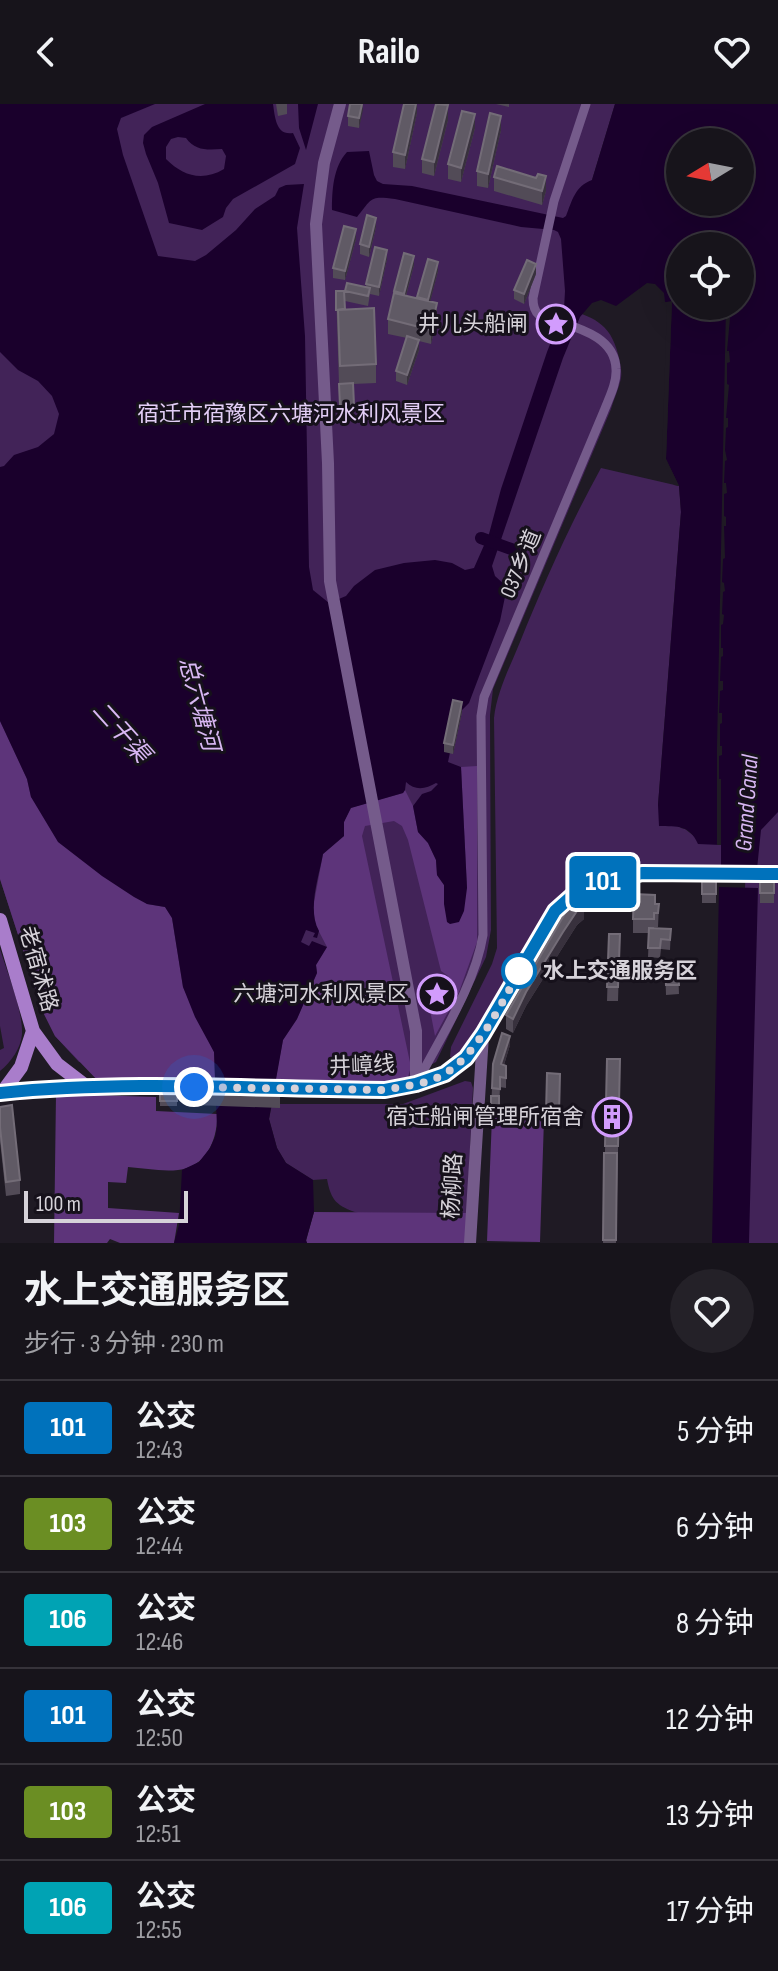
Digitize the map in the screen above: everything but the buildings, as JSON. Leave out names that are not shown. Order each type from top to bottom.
[{"type":"main road","name":"井嶂线","points":[[254,1088],[385,1090],[445,1074],[466,1058],[555,911],[573,895],[595,885],[642,873],[778,874]]},
{"type":"main road","name":"老宿沭路","points":[[0,920],[33,1031],[57,1064],[87,1087]]},
{"type":"main road","name":"老宿沭路","points":[[1,1093],[21,1067],[33,1031]]},
{"type":"main road","points":[[1,1093],[87,1087],[224,1088]]},
{"type":"street","points":[[340,104],[324,163],[316,224],[328,463],[330,581],[416,1031],[416,1084]]},
{"type":"street","name":"037乡道","points":[[416,1084],[480,956],[483,935],[481,716],[484,697],[616,377],[615,359],[601,340],[583,329],[544,316],[536,311],[533,298],[551,213],[586,104]]},
{"type":"street","name":"杨柳路","points":[[470,1243],[483,1034]]},
{"type":"green space","name":"宿迁市宿豫区六塘河水利风景区","points":[[0,104],[615,104],[592,180],[564,308],[591,318],[605,328],[615,343],[621,378],[611,409],[493,689],[490,715],[491,930],[486,957],[436,1062],[408,1077],[387,1083],[215,1081],[79,1062],[55,1036],[43,1012],[0,879]]},
{"type":"green space","points":[[765,104],[778,104],[778,1243],[736,1243]]},
{"type":"green space","points":[[601,468],[679,486],[681,512],[658,805],[681,828],[721,845],[721,868],[628,868],[627,863],[570,893],[541,919],[465,1050],[455,1058],[450,1057],[451,1047],[497,948],[494,718],[498,698],[548,576]]},
{"type":"green space","points":[[0,949],[17,1003],[22,1034],[15,1054],[0,1071],[0,1050],[4,1048],[0,1026]]},
{"type":"green space","points":[[465,1081],[471,1082],[473,1088],[467,1213],[358,1213],[345,1208],[333,1198],[327,1179],[313,1180],[286,1163],[277,1148],[269,1119],[272,1104],[403,1104]]},
{"type":"shaded area","points":[[0,721],[27,779],[31,797],[147,904],[165,907],[172,918],[183,987],[214,1052],[215,1081],[99,1082],[55,1036],[43,1012],[0,879]]},
{"type":"shaded area","points":[[477,766],[477,942],[459,992],[435,1036],[424,979],[447,981],[448,976],[441,971],[408,840],[402,826],[394,821],[365,826],[362,836],[411,1067],[408,1077],[377,1083],[275,1082],[283,1040],[297,1019],[317,973],[316,965],[327,947],[314,922],[313,908],[323,854],[344,836],[344,822],[350,808],[405,790],[413,806],[418,832],[428,843],[436,860],[437,875],[444,885],[444,904],[467,888],[461,767]]},
{"type":"shaded area","points":[[56,1094],[156,1097],[156,1111],[217,1114],[209,1150],[188,1168],[159,1170],[128,1167],[126,1183],[108,1182],[108,1208],[179,1213],[174,1243],[120,1243],[110,1239],[107,1243],[54,1243]]},
{"type":"shaded area","points":[[492,1117],[544,1119],[540,1242],[487,1241]]},
{"type":"shaded area","points":[[314,1212],[467,1213],[465,1243],[307,1243]]},
{"type":"water","points":[[0,104],[155,104],[121,118],[117,129],[158,256],[195,261],[236,230],[255,209],[275,196],[279,188],[304,184],[297,228],[305,336],[309,567],[313,590],[329,603],[346,596],[375,570],[404,563],[435,560],[452,563],[465,570],[474,568],[489,534],[501,489],[564,309],[561,239],[554,230],[521,227],[395,199],[373,199],[357,217],[332,210],[334,180],[342,158],[347,152],[369,151],[374,175],[383,184],[412,186],[563,218],[578,190],[592,180],[615,104],[778,104],[778,812],[761,830],[757,869],[721,868],[721,845],[698,844],[687,830],[659,826],[658,805],[681,512],[679,486],[666,459],[671,320],[754,320],[754,232],[666,232],[666,302],[664,293],[655,284],[647,283],[616,306],[601,300],[592,303],[580,317],[492,566],[495,576],[507,587],[500,621],[469,703],[458,714],[448,762],[461,767],[467,888],[459,922],[447,922],[444,885],[437,875],[436,860],[428,843],[418,832],[413,806],[436,783],[421,788],[406,782],[403,793],[351,808],[344,822],[344,836],[323,854],[314,903],[319,931],[317,938],[313,937],[315,933],[306,930],[301,942],[309,946],[312,941],[327,947],[316,965],[317,973],[297,1019],[283,1040],[269,1119],[277,1148],[286,1163],[313,1180],[314,1212],[307,1243],[174,1243],[179,1225],[182,1170],[199,1162],[210,1148],[217,1127],[214,1052],[183,987],[172,918],[165,907],[147,904],[134,897],[58,842],[31,797],[27,779],[0,721],[0,467],[14,455],[38,447],[54,434],[59,414],[52,396],[38,381],[18,370],[0,352]]},
{"type":"water","points":[[205,104],[273,104],[280,129],[293,133],[300,148],[295,164],[233,199],[223,217],[202,230],[169,223],[143,143],[144,135],[152,127]],"holes":[[[186,138],[198,147],[222,149],[226,156],[224,169],[200,176],[172,165],[166,159],[166,147],[171,139]]]},
{"type":"water","points":[[298,104],[318,104],[306,150],[299,128]]},
{"type":"water","points":[[719,887],[758,888],[749,1243],[712,1243]]},
{"type":"pier","points":[[667,320],[671,320],[666,459],[679,486],[674,485],[662,459]]},
{"type":"pier","points":[[726,320],[730,320],[722,582],[725,591],[721,625],[723,656],[720,681],[723,681],[723,690],[720,691],[719,713],[722,713],[722,755],[719,756],[721,845],[717,845],[717,747]]},
{"type":"waterway","points":[[481,538],[514,550]]},
{"type":"bus line","name":"101","points":[[0,1093],[87,1087],[385,1090],[416,1084],[445,1074],[466,1058],[555,911],[573,895],[595,885],[642,873],[778,874]]},
{"type":"place","name":"井儿头船闸","points":[[556,324]]},
{"type":"place","name":"水上交通服务区","points":[[519,971]]},
{"type":"place","name":"六塘河水利风景区","points":[[437,994]]},
{"type":"place","name":"宿迁船闸管理所宿舍","points":[[612,1117]]},
{"type":"route","points":[[194,1087],[385,1090],[445,1074],[466,1058],[519,971]]},
{"type":"water label","name":"总六塘河","points":[[199,704]]},
{"type":"water label","name":"二干渠","points":[[121,732]]},
{"type":"water label","name":"Grand Canal","points":[[747,803]]}]
